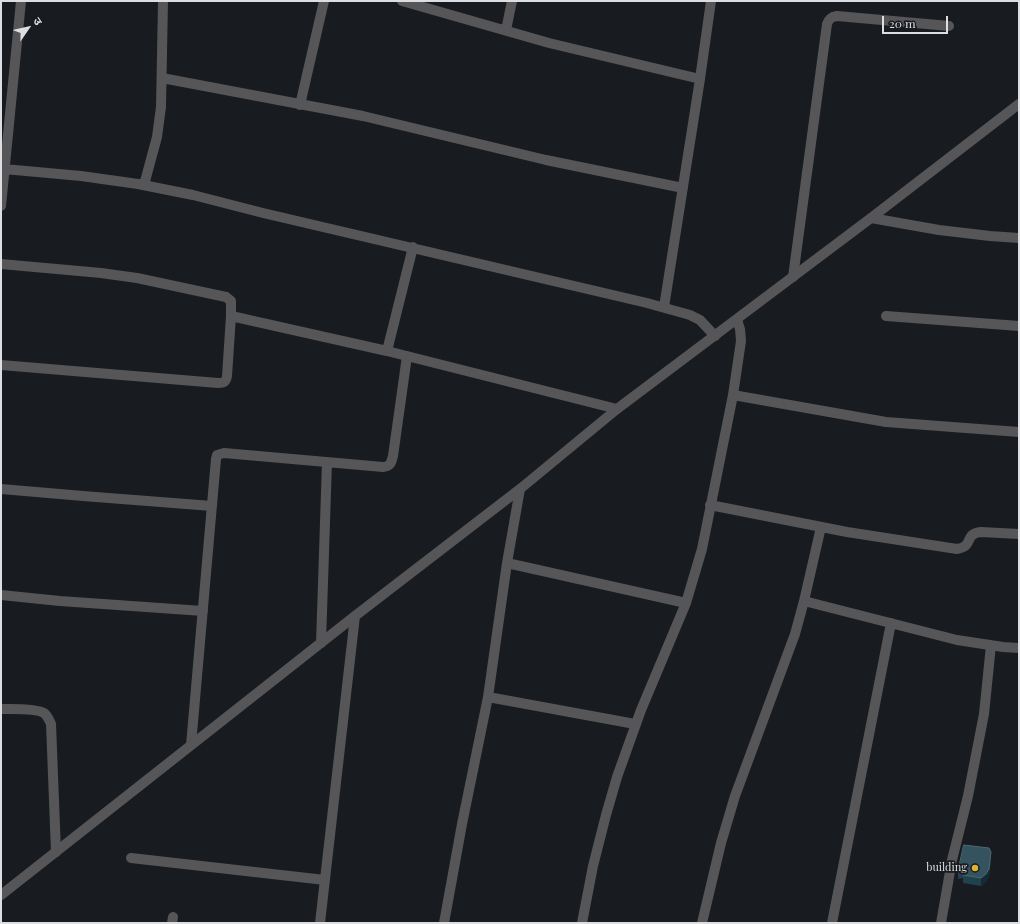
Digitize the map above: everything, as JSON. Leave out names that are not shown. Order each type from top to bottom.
[{"type":"street","points":[[1,206],[5,125],[20,1]]},
{"type":"street","points":[[144,185],[157,137],[161,107],[163,1]]},
{"type":"street","points":[[300,104],[324,1]]},
{"type":"street","points":[[402,1],[549,43],[700,79]]},
{"type":"street","points":[[506,30],[512,1]]},
{"type":"street","points":[[664,307],[711,1]]},
{"type":"street","points":[[793,277],[827,24],[829,19],[837,16],[949,26]]},
{"type":"street","points":[[162,78],[363,116],[546,160],[683,188]]},
{"type":"street","points":[[1,895],[355,616],[520,489],[617,409],[737,320],[1019,104]]},
{"type":"street","points":[[4,169],[81,176],[144,185],[193,195],[263,213],[413,247],[690,314],[700,320],[715,336]]},
{"type":"street","points":[[871,218],[939,230],[1019,238]]},
{"type":"street","points":[[387,351],[413,247]]},
{"type":"street","points":[[1,264],[101,272],[226,297],[231,301],[227,376],[223,383],[1,365]]},
{"type":"street","points":[[231,316],[387,351],[617,409]]},
{"type":"street","points":[[886,316],[1019,326]]},
{"type":"street","points":[[582,923],[593,866],[617,777],[635,724],[686,603],[702,549],[733,395],[741,341],[740,329],[737,320]]},
{"type":"street","points":[[191,745],[217,455],[224,452],[383,467],[388,466],[393,456],[407,356]]},
{"type":"street","points":[[733,395],[886,422],[1019,432]]},
{"type":"street","points":[[321,643],[327,462]]},
{"type":"street","points":[[1,489],[212,506]]},
{"type":"street","points":[[444,923],[462,824],[488,697],[507,563],[520,489]]},
{"type":"street","points":[[710,505],[821,527],[957,549],[966,546],[970,536],[974,533],[1019,534]]},
{"type":"street","points":[[702,923],[721,843],[735,796],[795,634],[821,527]]},
{"type":"street","points":[[507,563],[686,603]]},
{"type":"street","points":[[1,595],[60,601],[202,611]]},
{"type":"street","points":[[804,602],[957,640],[1019,648]]},
{"type":"street","points":[[320,923],[355,616]]},
{"type":"street","points":[[832,923],[891,623]]},
{"type":"street","points":[[941,923],[952,860],[968,796],[984,714],[991,645]]},
{"type":"street","points":[[488,697],[635,724]]},
{"type":"street","points":[[1,709],[36,710],[43,713],[51,724],[56,852]]},
{"type":"street","points":[[131,858],[325,880]]},
{"type":"building","name":"building","points":[[964,845],[989,848],[991,852],[989,869],[981,878],[963,875],[963,871],[958,872]]},
{"type":"place","name":"building","points":[[975,868]]}]
